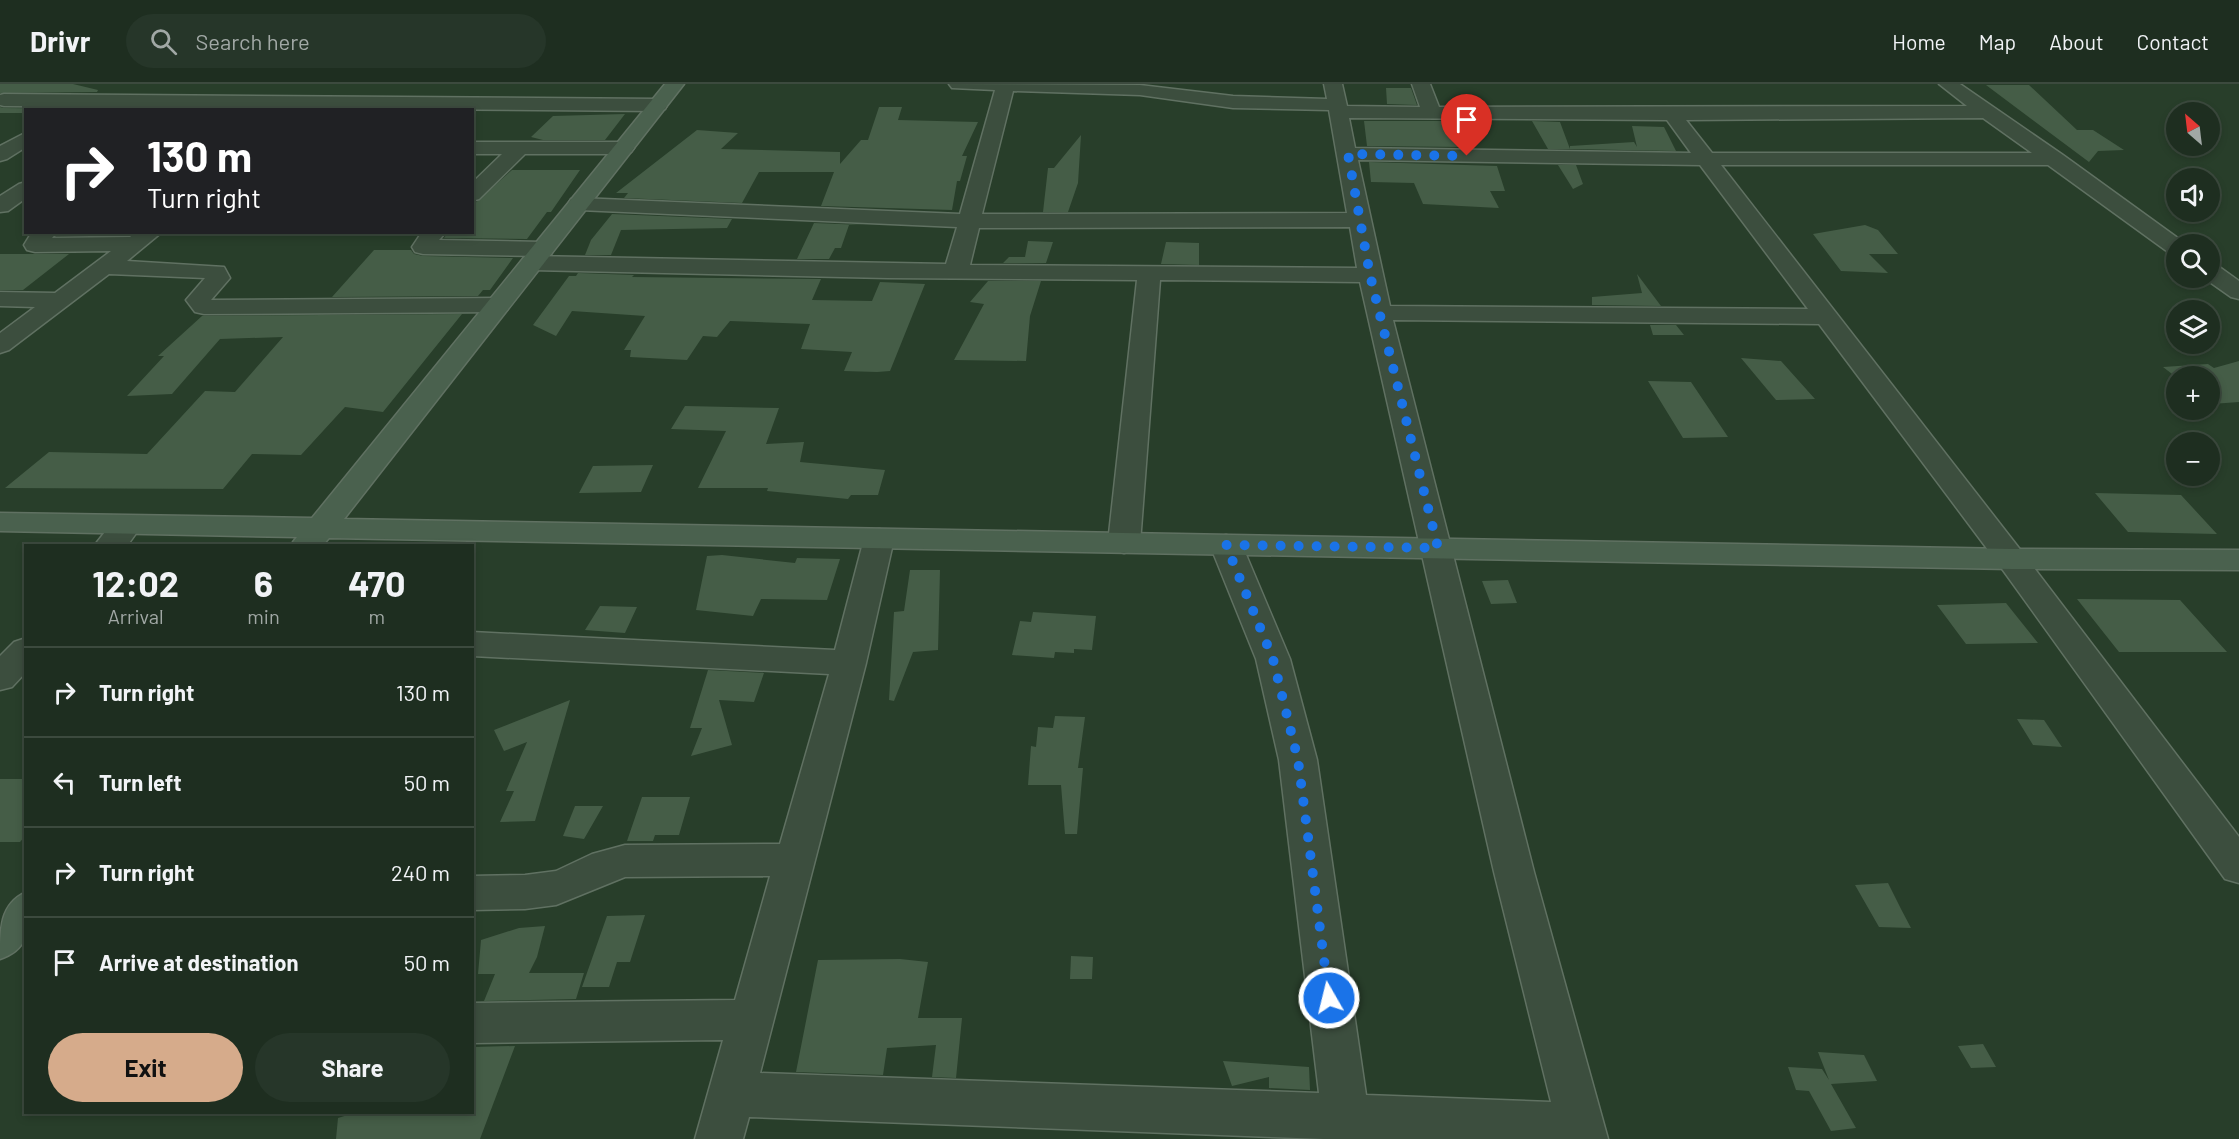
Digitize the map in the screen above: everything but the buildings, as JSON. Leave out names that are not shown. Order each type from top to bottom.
[{"type":"street","points":[[2,101],[34,84]]},
{"type":"street","points":[[258,102],[283,84]]},
{"type":"street","points":[[346,103],[371,84]]},
{"type":"street","points":[[554,105],[573,84]]},
{"type":"street","points":[[312,537],[675,84]]},
{"type":"street","points":[[958,84],[1140,90],[1233,102],[1337,100],[1432,113],[1990,112]]},
{"type":"street","points":[[956,272],[1006,84]]},
{"type":"street","points":[[1421,84],[1432,113]]},
{"type":"street","points":[[1948,84],[2166,240]]},
{"type":"street","points":[[731,1094],[1345,1116],[1583,1133],[1514,872],[1438,548],[1370,275],[1337,100]]},
{"type":"street","points":[[2,101],[258,102],[320,106],[346,103],[414,106],[658,105]]},
{"type":"street","points":[[1672,114],[1828,317],[2239,867]]},
{"type":"street","points":[[0,140],[24,140]]},
{"type":"street","points":[[0,155],[24,140]]},
{"type":"street","points":[[474,148],[624,148]]},
{"type":"street","points":[[474,193],[519,148]]},
{"type":"street","points":[[1348,154],[1707,159],[2055,159]]},
{"type":"street","points":[[0,206],[24,189]]},
{"type":"street","points":[[579,204],[969,221],[1360,220]]},
{"type":"street","points":[[0,212],[24,213]]},
{"type":"street","points":[[44,234],[36,240],[35,245],[143,238]]},
{"type":"street","points":[[433,234],[423,247],[537,256],[956,272],[1370,275]]},
{"type":"street","points":[[0,345],[143,238]]},
{"type":"street","points":[[105,267],[216,272],[218,278],[198,300],[204,307],[498,305]]},
{"type":"street","points":[[1124,543],[1149,274]]},
{"type":"street","points":[[2220,278],[2239,292]]},
{"type":"street","points":[[0,299],[61,300]]},
{"type":"street","points":[[1380,313],[1828,317]]},
{"type":"street","points":[[0,522],[118,535],[879,539],[2010,559],[2239,560]]},
{"type":"street","points":[[719,1139],[849,663],[879,539]]},
{"type":"street","points":[[1226,545],[1273,659],[1298,760],[1345,1116]]},
{"type":"street","points":[[474,644],[849,663]]},
{"type":"street","points":[[0,678],[24,652]]},
{"type":"street","points":[[474,893],[558,888],[610,863],[625,861],[795,860]]},
{"type":"street","points":[[0,941],[24,911]]},
{"type":"street","points":[[474,1023],[751,1020]]},
{"type":"route","points":[[1329,998],[1298,760],[1273,659],[1226,545],[1438,548],[1370,275],[1348,154],[1467,156]]}]
